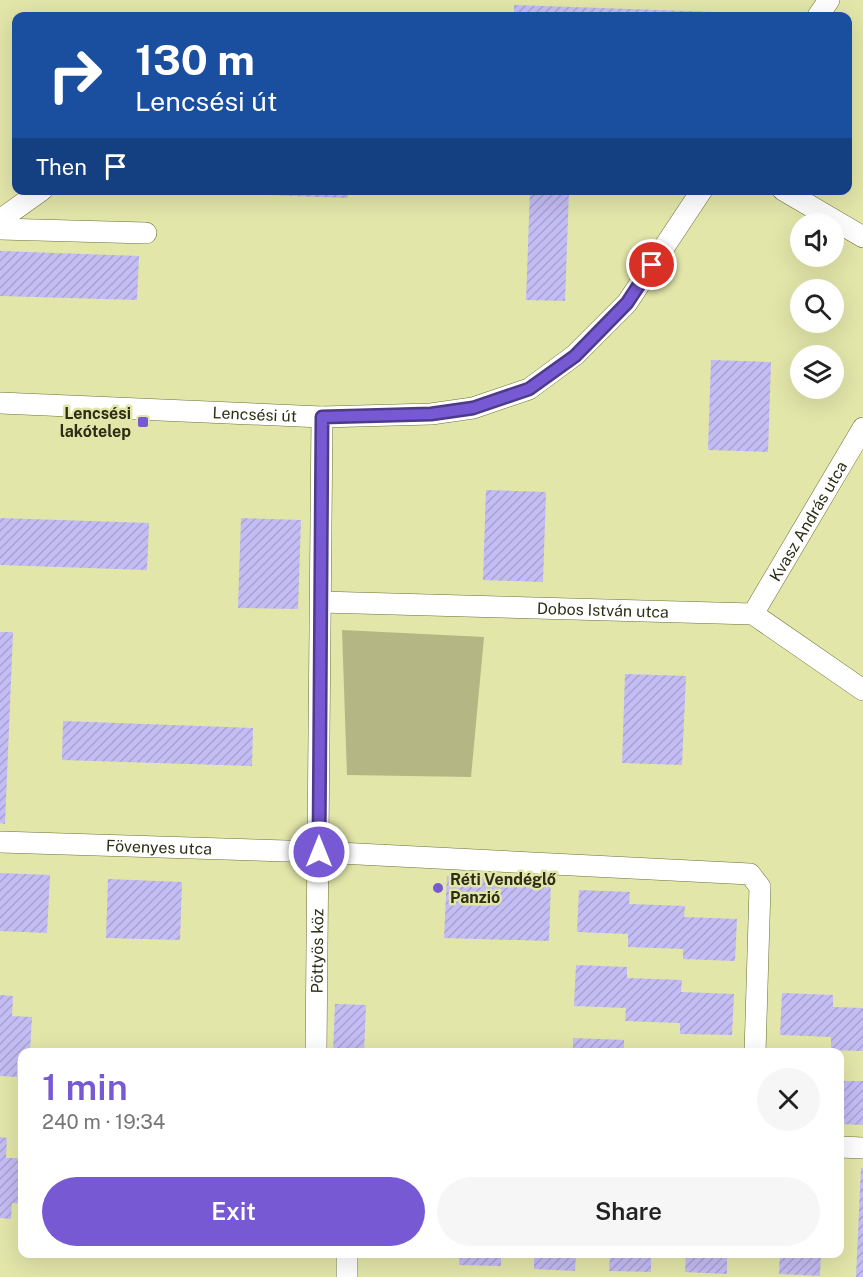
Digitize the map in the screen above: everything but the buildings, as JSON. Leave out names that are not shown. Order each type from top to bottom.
[{"type":"street","points":[[0,220],[35,195]]},
{"type":"street","name":"Lencsési út","points":[[0,403],[322,417],[431,414],[473,408],[529,389],[575,356],[627,303],[699,195]]},
{"type":"street","points":[[792,195],[863,237]]},
{"type":"street","points":[[0,229],[146,233]]},
{"type":"street","name":"Pöttyös köz","points":[[316,1048],[322,417]]},
{"type":"street","name":"Kvasz András utca","points":[[753,614],[863,428]]},
{"type":"street","name":"Dobos István utca","points":[[321,602],[753,614]]},
{"type":"street","points":[[753,614],[863,690]]},
{"type":"street","name":"Fövenyes utca","points":[[0,842],[319,852],[750,873],[760,887],[755,1048]]},
{"type":"street","points":[[844,1147],[863,1148]]},
{"type":"street","points":[[347,1258],[347,1277]]},
{"type":"green space","points":[[342,630],[484,637],[471,777],[347,775]]},
{"type":"place","name":"Lencsési lakótelep","points":[[143,422]]},
{"type":"place","name":"Réti Vendéglő Panzió","points":[[438,888]]},
{"type":"route","points":[[319,852],[322,417],[431,414],[473,408],[529,389],[575,356],[627,303],[652,265]]}]
